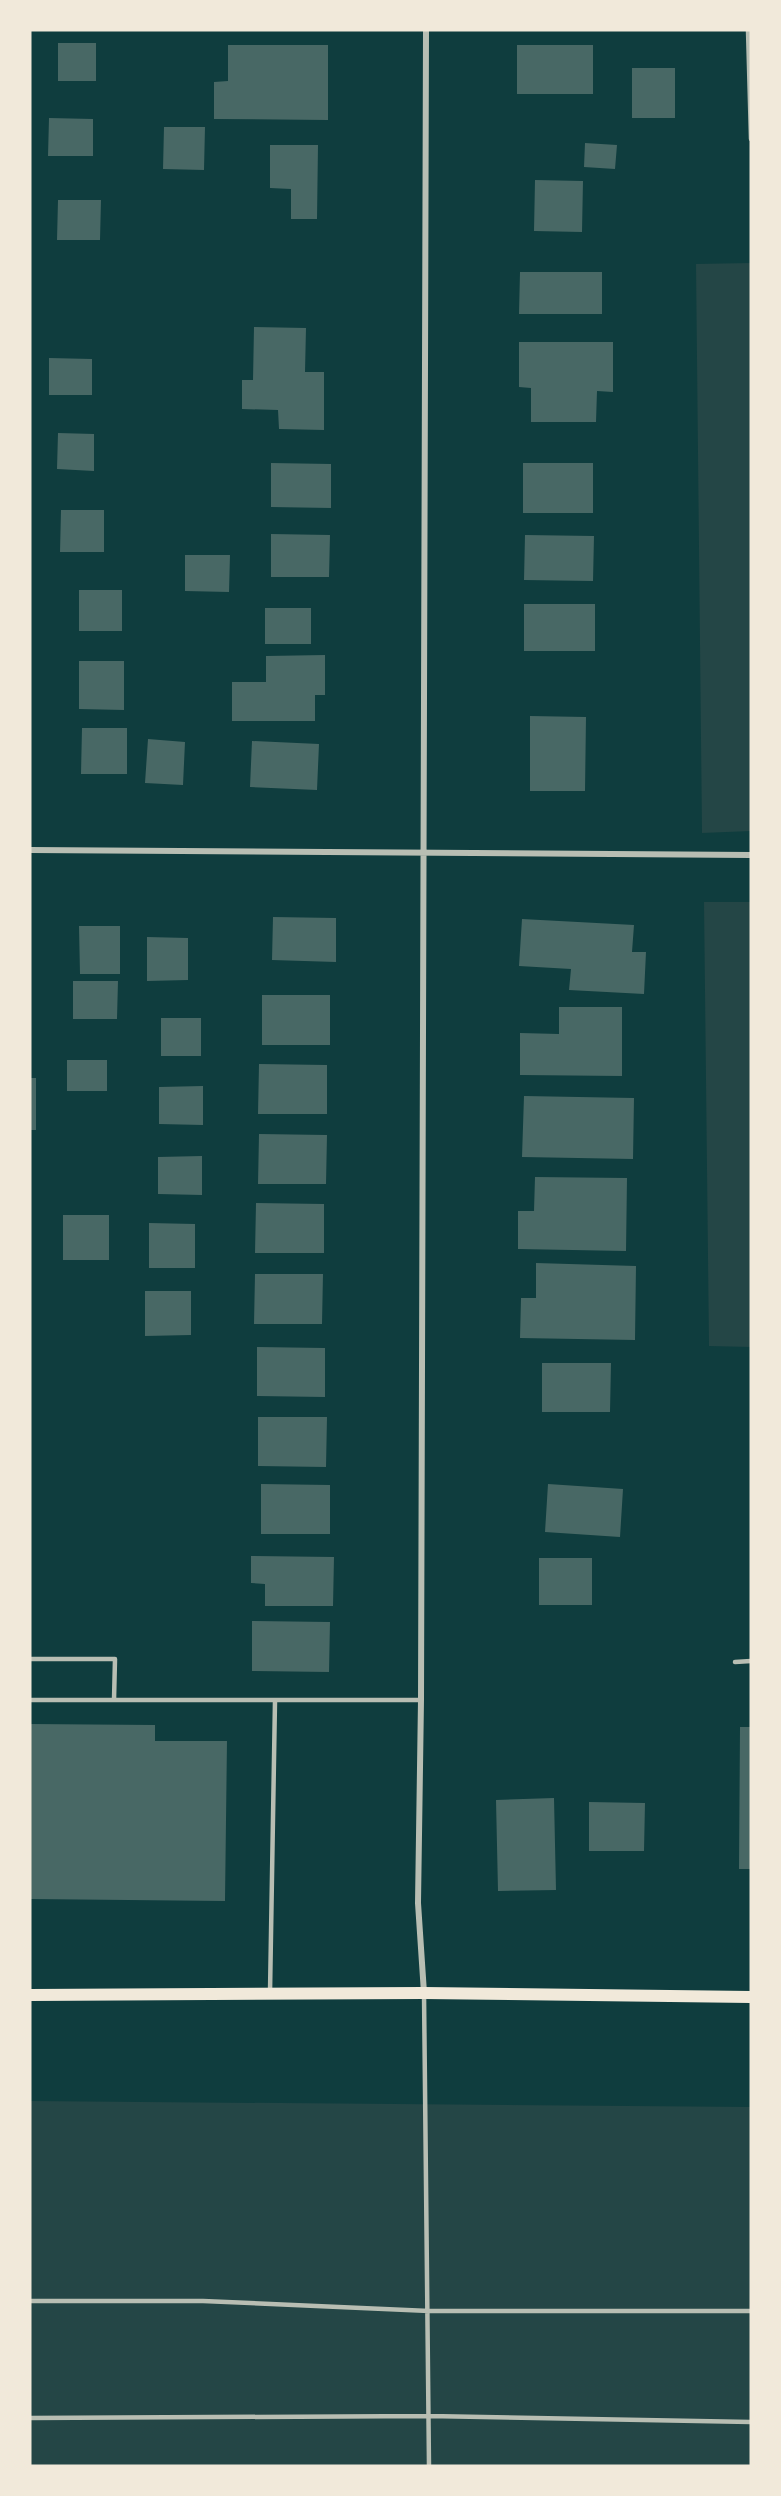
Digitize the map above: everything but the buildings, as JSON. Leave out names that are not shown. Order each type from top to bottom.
[{"type":"main road","points":[[30,1995],[424,1993],[751,1997]]},
{"type":"street","points":[[424,1993],[418,1903],[421,1700],[426,30]]},
{"type":"street","points":[[30,850],[751,855]]},
{"type":"lane","points":[[748,30],[751,139]]},
{"type":"lane","points":[[30,1659],[115,1659],[114,1700]]},
{"type":"lane","points":[[735,1662],[751,1661]]},
{"type":"lane","points":[[30,1700],[421,1700]]},
{"type":"lane","points":[[270,1994],[275,1701]]},
{"type":"lane","points":[[424,1993],[429,2466]]},
{"type":"lane","points":[[30,2301],[203,2301],[429,2311],[751,2311]]},
{"type":"lane","points":[[30,2418],[429,2416],[751,2422]]},
{"type":"shaded area","points":[[751,263],[751,831],[702,833],[696,264]]},
{"type":"shaded area","points":[[704,902],[751,902],[751,1347],[709,1346]]},
{"type":"shaded area","points":[[30,2101],[751,2107],[751,2466],[30,2466]]}]
